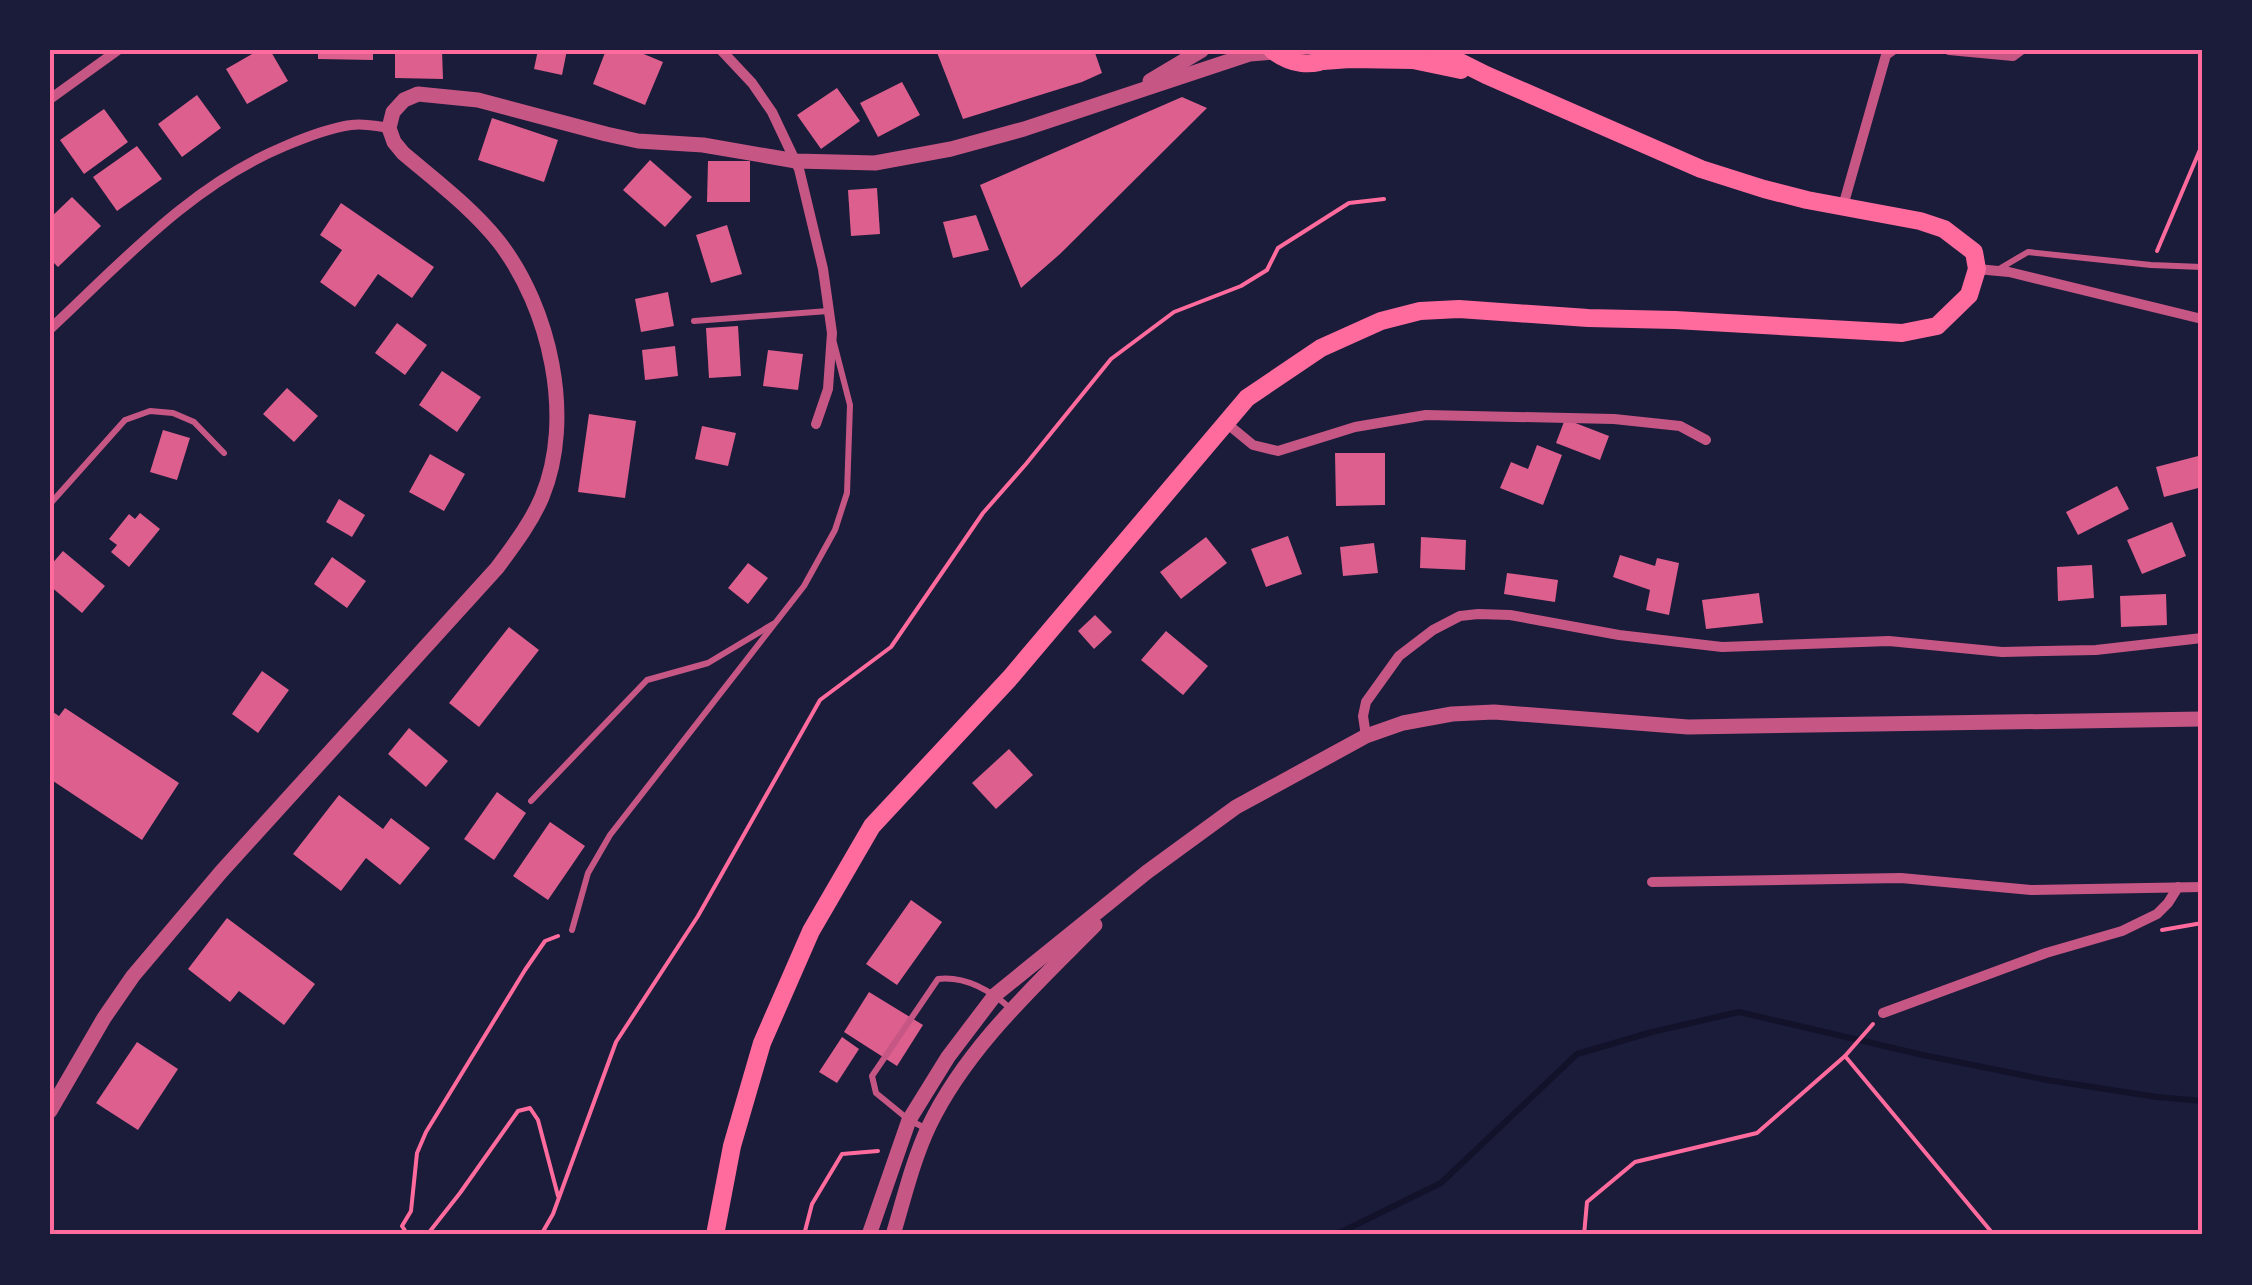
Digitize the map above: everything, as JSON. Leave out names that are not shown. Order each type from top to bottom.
[{"type":"main road","points":[[1324,61],[1340,50]]},
{"type":"main road","points":[[715,1235],[732,1146],[762,1043],[811,931],[872,826],[1009,679],[1247,398],[1321,348],[1381,321],[1420,311],[1902,333],[1936,326],[1969,296],[1976,270],[1974,252],[1944,229],[1764,189],[1700,169],[1436,50]]},
{"type":"main road","points":[[1273,51],[1290,62],[1307,64],[1350,59],[1414,60],[1486,75]]},
{"type":"street","points":[[50,99],[118,50]]},
{"type":"street","points":[[721,50],[772,112],[796,161],[823,269],[832,334],[828,389],[816,424]]},
{"type":"street","points":[[1121,99],[1202,50]]},
{"type":"street","points":[[1842,206],[1886,55],[1893,50]]},
{"type":"street","points":[[1949,50],[2013,56],[2021,50]]},
{"type":"street","points":[[50,1110],[133,976],[220,872],[497,568],[529,523],[543,494],[553,460],[557,389],[540,322],[522,278],[500,244],[476,216],[394,142],[389,128],[393,112],[404,100],[418,94],[444,95],[638,140],[703,145],[796,161],[876,163],[952,150],[1121,99],[1250,54],[1273,51]]},
{"type":"street","points":[[50,329],[162,224],[242,166],[308,136],[354,124],[389,128]]},
{"type":"street","points":[[1976,270],[2010,272],[2202,318]]},
{"type":"street","points":[[1224,422],[1253,445],[1278,451],[1355,427],[1426,415],[1614,419],[1680,426],[1706,440]]},
{"type":"street","points":[[1366,736],[1366,702],[1399,656],[1433,630],[1460,616],[1510,615],[1619,635],[1722,647],[1889,642],[2021,652],[2096,650],[2202,638]]},
{"type":"street","points":[[868,1235],[909,1120],[948,1056],[996,996],[1147,872],[1236,807],[1366,736],[1403,723],[1452,714],[1494,712],[1688,728],[2202,719]]},
{"type":"street","points":[[893,1235],[916,1158],[952,1085],[1012,1010],[1147,872]]},
{"type":"street","points":[[1652,882],[1885,878],[2030,890],[2202,887]]},
{"type":"street","points":[[1883,1013],[2046,953],[2122,931],[2157,914],[2178,887]]},
{"type":"lane","points":[[1997,270],[2028,252],[2202,267]]},
{"type":"lane","points":[[694,321],[829,310]]},
{"type":"lane","points":[[572,930],[588,873],[610,835],[804,586],[835,530],[847,493],[850,405],[832,334]]},
{"type":"lane","points":[[50,504],[125,420],[150,411],[173,413],[194,422],[224,453]]},
{"type":"lane","points":[[531,800],[647,680],[708,663],[778,620]]},
{"type":"lane","points":[[928,1129],[909,1120],[876,1093],[872,1076],[938,979],[954,977],[996,996],[1012,1010]]},
{"type":"path","points":[[2151,265],[2202,145]]},
{"type":"path","points":[[541,1235],[616,1042],[698,916],[820,700],[892,648],[982,513],[1111,358],[1174,312],[1241,286],[1267,270],[1278,248],[1349,202],[1384,199]]},
{"type":"path","points":[[408,1235],[402,1226],[411,1210],[417,1153],[426,1132],[478,1050],[499,1008],[544,942],[572,930]]},
{"type":"path","points":[[1584,1235],[1587,1202],[1635,1162],[1757,1134],[1845,1056],[1883,1013]]},
{"type":"path","points":[[1845,1056],[1994,1235]]},
{"type":"path","points":[[427,1235],[518,1111],[530,1108],[538,1120],[557,1202]]},
{"type":"path","points":[[804,1235],[812,1204],[842,1154],[898,1149]]},
{"type":"building","points":[[259,50],[270,50],[288,81],[247,104],[226,69]]},
{"type":"building","points":[[318,50],[373,50],[373,60],[318,59]]},
{"type":"building","points":[[395,50],[442,50],[443,79],[395,78]]},
{"type":"building","points":[[538,50],[567,50],[562,75],[534,69]]},
{"type":"building","points":[[606,50],[634,50],[663,62],[645,105],[593,84]]},
{"type":"building","points":[[936,50],[1094,50],[1102,73],[963,119]]},
{"type":"building","points":[[902,82],[920,115],[878,137],[860,103]]},
{"type":"building","points":[[837,88],[860,121],[821,149],[797,115]]},
{"type":"building","points":[[197,95],[221,128],[182,157],[158,124]]},
{"type":"building","points":[[1182,97],[1207,108],[1021,288],[980,185]]},
{"type":"building","points":[[104,109],[128,142],[84,174],[60,140]]},
{"type":"building","points":[[492,118],[558,140],[544,182],[478,160]]},
{"type":"building","points":[[137,146],[162,179],[117,211],[93,177]]},
{"type":"building","points":[[650,160],[692,197],[665,227],[623,190]]},
{"type":"building","points":[[708,161],[750,161],[750,202],[707,202]]},
{"type":"building","points":[[877,188],[880,234],[851,236],[848,190]]},
{"type":"building","points":[[72,197],[101,226],[58,267],[50,259],[50,218]]},
{"type":"building","points":[[341,203],[434,267],[412,298],[378,274],[355,307],[320,282],[342,250],[320,235]]},
{"type":"building","points":[[976,215],[989,250],[953,258],[943,222]]},
{"type":"building","points":[[727,225],[742,274],[711,283],[696,235]]},
{"type":"building","points":[[668,292],[674,326],[641,332],[635,299]]},
{"type":"building","points":[[397,323],[427,345],[405,375],[375,353]]},
{"type":"building","points":[[738,326],[741,376],[709,378],[706,328]]},
{"type":"building","points":[[675,346],[678,376],[645,380],[642,350]]},
{"type":"building","points":[[768,350],[803,354],[798,390],[763,386]]},
{"type":"building","points":[[442,371],[481,397],[457,432],[419,405]]},
{"type":"building","points":[[287,388],[318,416],[294,442],[263,414]]},
{"type":"building","points":[[589,414],[636,421],[625,498],[578,492]]},
{"type":"building","points":[[1565,419],[1609,436],[1600,460],[1556,443]]},
{"type":"building","points":[[702,426],[736,433],[728,466],[695,459]]},
{"type":"building","points":[[163,430],[190,438],[177,480],[150,472]]},
{"type":"building","points":[[1537,445],[1562,455],[1543,505],[1500,488],[1511,462],[1528,469]]},
{"type":"building","points":[[1335,453],[1385,453],[1385,505],[1336,506]]},
{"type":"building","points":[[430,454],[465,474],[444,511],[409,492]]},
{"type":"building","points":[[2202,455],[2202,487],[2164,497],[2156,467]]},
{"type":"building","points":[[2117,486],[2129,509],[2078,535],[2066,512]]},
{"type":"building","points":[[339,499],[365,515],[352,537],[326,522]]},
{"type":"building","points":[[140,513],[160,529],[129,567],[111,552],[117,545],[109,539],[129,514],[135,519]]},
{"type":"building","points":[[2172,522],[2186,556],[2142,574],[2127,540]]},
{"type":"building","points":[[1288,536],[1302,574],[1266,587],[1251,549]]},
{"type":"building","points":[[1206,537],[1227,563],[1181,599],[1160,572]]},
{"type":"building","points":[[1421,537],[1466,540],[1465,570],[1420,568]]},
{"type":"building","points":[[1374,543],[1378,573],[1343,576],[1340,547]]},
{"type":"building","points":[[63,551],[105,586],[82,613],[50,586],[50,566]]},
{"type":"building","points":[[1620,555],[1655,566],[1657,558],[1679,563],[1669,615],[1646,610],[1650,590],[1613,577]]},
{"type":"building","points":[[332,557],[366,581],[347,608],[314,584]]},
{"type":"building","points":[[748,563],[768,578],[748,604],[728,588]]},
{"type":"building","points":[[2092,565],[2094,598],[2058,601],[2057,567]]},
{"type":"building","points":[[1507,573],[1558,580],[1555,602],[1504,594]]},
{"type":"building","points":[[1759,593],[1763,623],[1706,629],[1702,600]]},
{"type":"building","points":[[2166,594],[2167,625],[2121,627],[2120,596]]},
{"type":"building","points":[[1095,615],[1112,632],[1094,649],[1078,631]]},
{"type":"building","points":[[509,627],[539,650],[479,727],[449,703]]},
{"type":"building","points":[[1166,631],[1208,666],[1183,695],[1141,660]]},
{"type":"building","points":[[262,671],[289,690],[258,733],[232,714]]},
{"type":"building","points":[[65,708],[179,783],[142,840],[50,779],[50,710],[59,716]]},
{"type":"building","points":[[409,728],[448,761],[426,787],[388,754]]},
{"type":"building","points":[[1009,749],[1033,775],[996,809],[972,783]]},
{"type":"building","points":[[497,792],[526,813],[494,860],[464,839]]},
{"type":"building","points":[[339,795],[383,829],[391,818],[430,848],[400,885],[366,858],[341,891],[293,854]]},
{"type":"building","points":[[550,822],[585,846],[548,900],[513,876]]},
{"type":"building","points":[[911,900],[942,922],[897,985],[866,964]]},
{"type":"building","points":[[227,918],[315,984],[284,1025],[239,991],[230,1002],[188,969]]},
{"type":"building","points":[[869,992],[923,1025],[897,1066],[844,1032]]},
{"type":"building","points":[[842,1037],[859,1049],[837,1083],[819,1072]]},
{"type":"building","points":[[137,1042],[178,1069],[138,1130],[96,1103]]},
{"type":"waterway","points":[[1335,1235],[1441,1183],[1577,1054],[1739,1012],[2047,1080],[2202,1101]]}]
